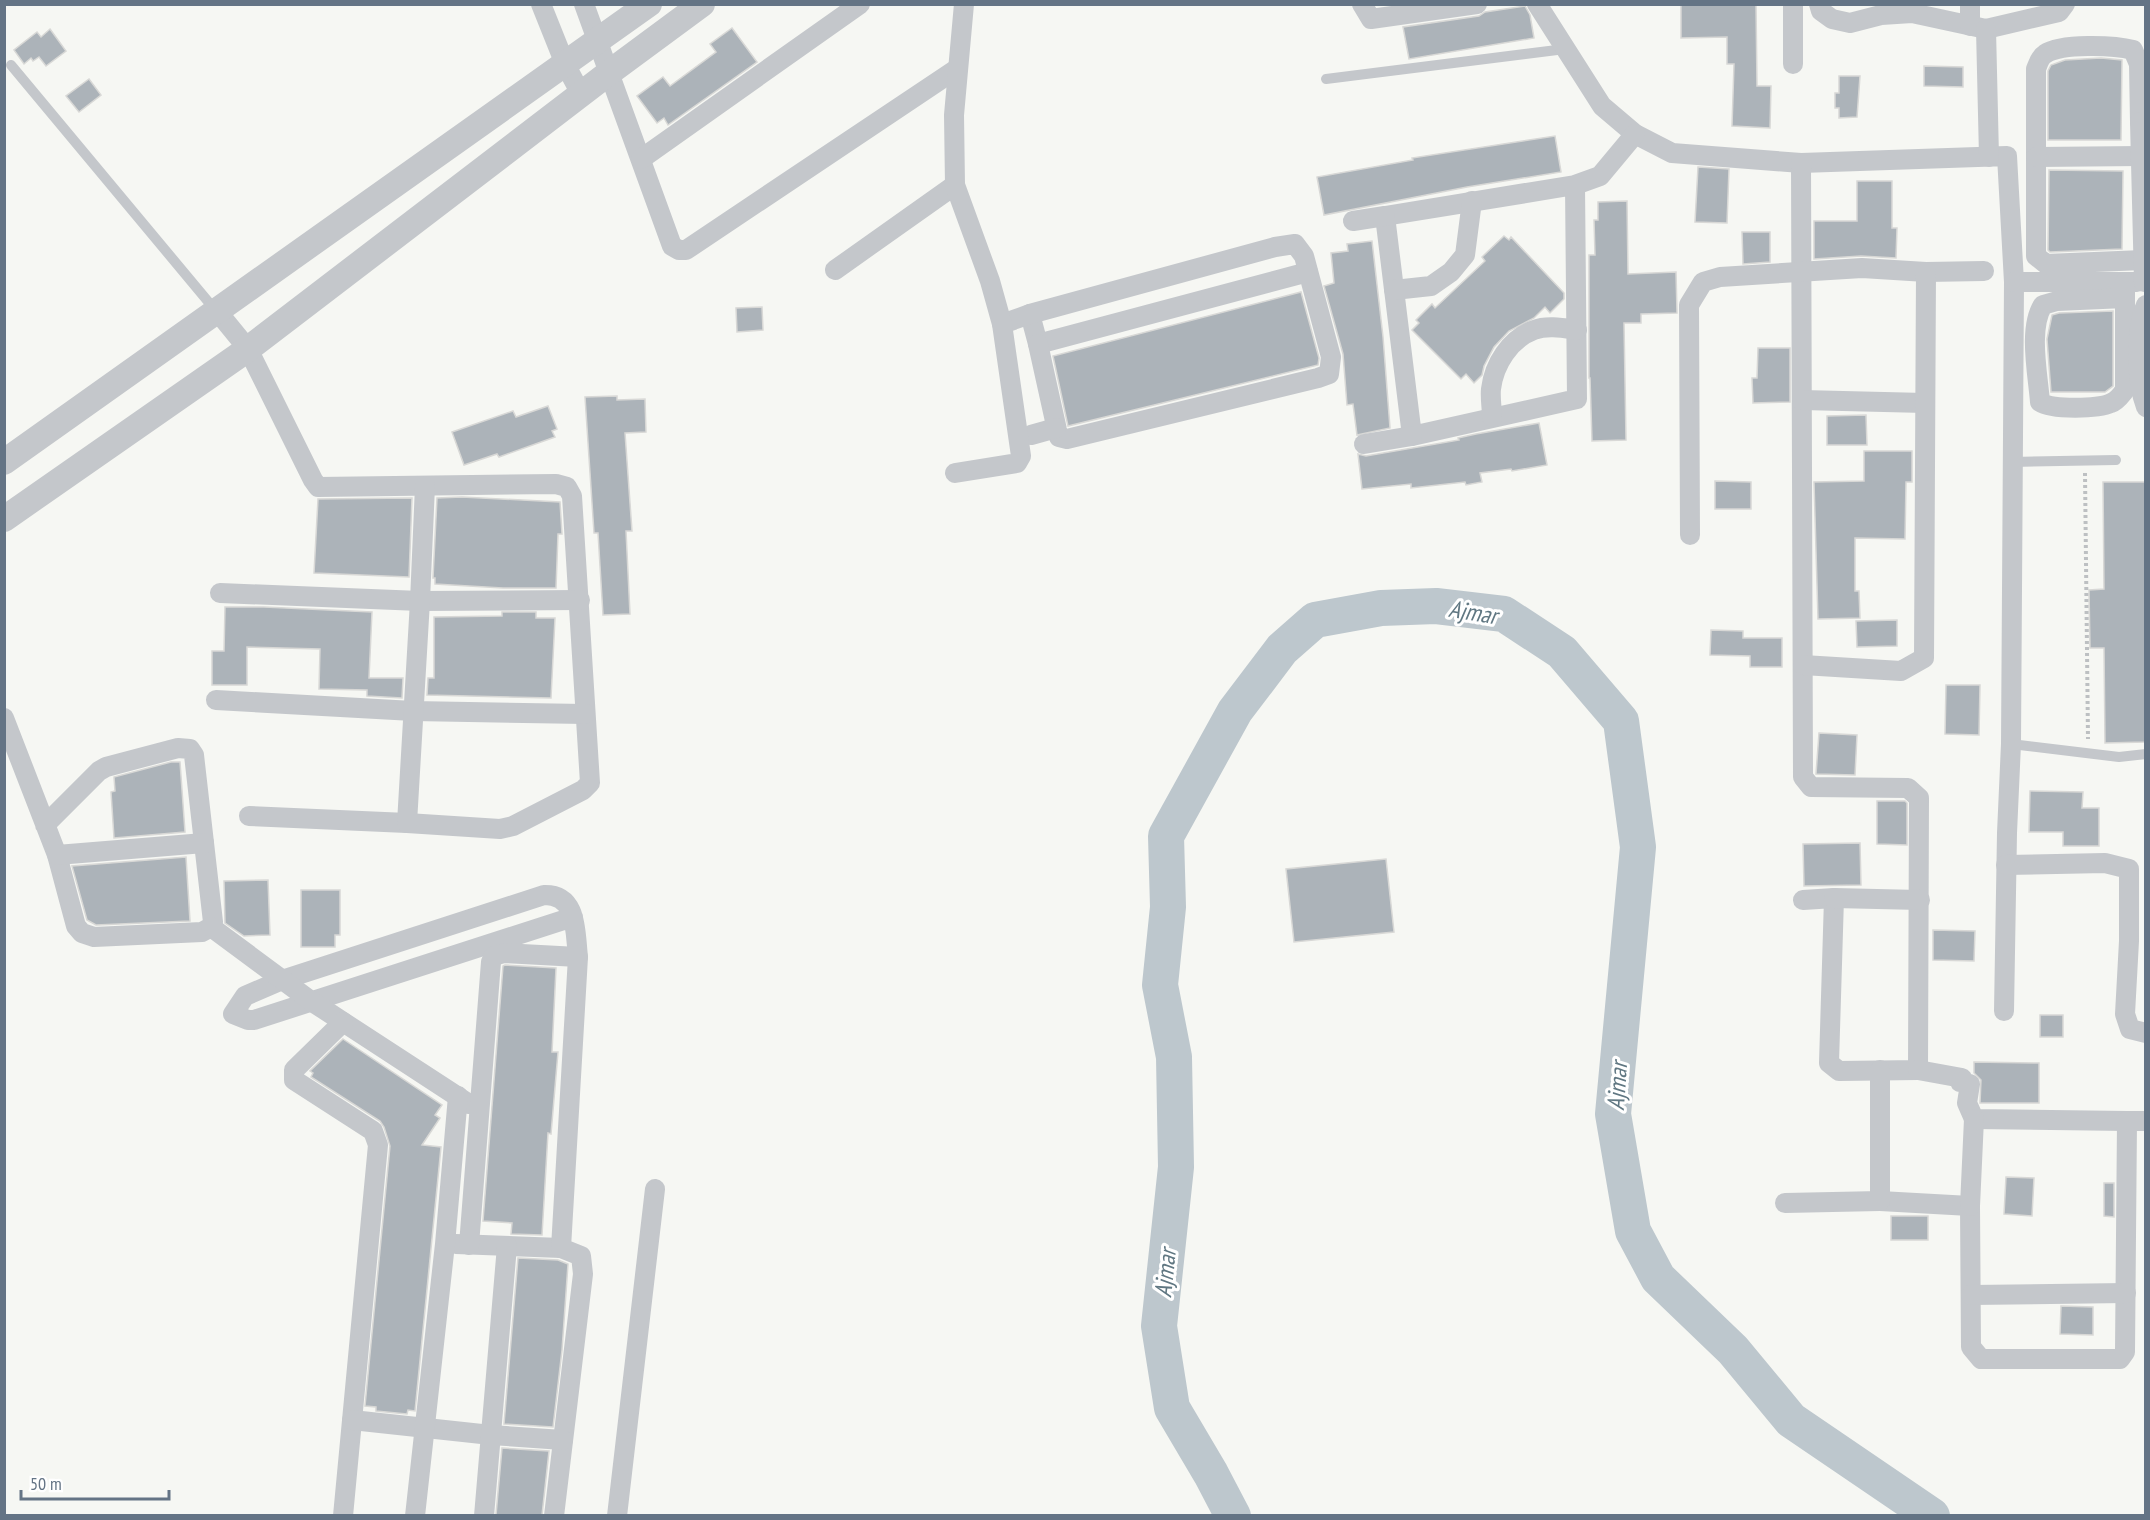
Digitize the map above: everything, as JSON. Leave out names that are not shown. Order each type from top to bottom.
[{"type":"street","points":[[541,4],[565,64],[581,94]]},
{"type":"street","points":[[584,4],[672,246],[679,250],[686,250],[958,68]]},
{"type":"street","points":[[4,462],[649,4]]},
{"type":"street","points":[[4,519],[248,349],[702,4]]},
{"type":"street","points":[[641,159],[860,4]]},
{"type":"street","points":[[955,473],[1017,463],[1021,456],[1002,324],[990,281],[955,185],[954,115],[964,4]]},
{"type":"street","points":[[1362,4],[1371,18],[1477,4]]},
{"type":"street","points":[[1537,4],[1602,106],[1635,134],[1672,153],[1801,163],[2007,156],[2014,282],[2011,744],[2006,866],[2004,1011]]},
{"type":"street","points":[[1793,4],[1793,64]]},
{"type":"street","points":[[1819,4],[1821,11],[1832,18],[1850,23],[1912,9],[1978,28],[2059,12],[2065,4]]},
{"type":"street","points":[[1970,4],[1978,28],[1989,157]]},
{"type":"street","points":[[2135,286],[2043,305],[2037,314],[2035,340],[2040,402],[2047,406],[2093,407],[2111,404],[2119,399],[2125,390],[2135,286],[2143,260],[2141,156],[2143,122],[2139,64],[2133,50],[2118,46],[2056,48],[2043,55],[2036,69],[2036,256],[2046,264],[2143,260]]},
{"type":"street","points":[[1353,221],[1575,185],[1600,176],[1635,134]]},
{"type":"street","points":[[2036,157],[2141,156]]},
{"type":"street","points":[[1801,163],[1803,777],[1811,786],[1908,788],[1919,798],[1918,1070]]},
{"type":"street","points":[[835,270],[955,185]]},
{"type":"street","points":[[1364,444],[1412,436],[1577,399],[1575,185]]},
{"type":"street","points":[[1394,290],[1431,286],[1451,272],[1465,255],[1472,201]]},
{"type":"street","points":[[1385,216],[1412,436]]},
{"type":"street","points":[[1002,324],[1030,314],[1275,247],[1295,244],[1304,256],[1331,357],[1329,374],[1067,439],[1059,437],[1056,428],[1030,314]]},
{"type":"street","points":[[1690,535],[1689,305],[1703,282],[1720,277],[1862,268],[1926,272],[1984,271]]},
{"type":"street","points":[[1038,344],[1308,272]]},
{"type":"street","points":[[1803,665],[1901,671],[1924,658],[1926,272]]},
{"type":"street","points":[[2014,282],[2135,286]]},
{"type":"street","points":[[2145,305],[2140,320],[2139,378],[2145,407]]},
{"type":"street","points":[[217,311],[248,349],[318,487],[556,484],[567,487],[572,496],[580,600],[590,783],[583,790],[513,826],[500,830],[407,823],[249,816]]},
{"type":"street","points":[[1492,417],[1491,391],[1494,373],[1502,355],[1516,341],[1534,330],[1554,327],[1576,330]]},
{"type":"street","points":[[1802,400],[1925,404]]},
{"type":"street","points":[[1031,435],[1056,428]]},
{"type":"street","points":[[407,823],[424,486]]},
{"type":"street","points":[[220,593],[420,601],[580,600]]},
{"type":"street","points":[[216,700],[413,711],[585,714]]},
{"type":"street","points":[[4,718],[45,825],[57,855],[76,926],[87,936],[202,932],[211,927],[213,921],[194,755],[189,749],[178,747],[106,767],[99,771],[45,825]]},
{"type":"street","points":[[57,855],[204,843]]},
{"type":"street","points":[[2006,866],[2105,863],[2137,868],[2137,941],[2125,1014],[2130,1029],[2145,1033]]},
{"type":"street","points":[[561,1248],[578,957],[573,917],[564,899],[544,895],[282,980],[245,996],[233,1014],[254,1020],[573,917]]},
{"type":"street","points":[[1803,900],[1834,898],[1920,900]]},
{"type":"street","points":[[1834,898],[1829,1063],[1839,1071],[1918,1070],[1962,1078],[1960,1082],[1970,1084],[1967,1102],[1974,1119],[1970,1206],[1971,1347],[1981,1359],[2120,1359],[2125,1352],[2126,1293],[2136,1121],[1974,1119]]},
{"type":"street","points":[[481,915],[490,944]]},
{"type":"street","points":[[211,927],[311,1001],[479,1110]]},
{"type":"street","points":[[469,1245],[491,962],[494,956],[504,953],[578,957]]},
{"type":"street","points":[[343,1022],[294,1070],[294,1080],[373,1131],[378,1145],[343,1515]]},
{"type":"street","points":[[1880,1070],[1880,1201]]},
{"type":"street","points":[[416,1515],[445,1244],[458,1096]]},
{"type":"street","points":[[617,1515],[655,1189]]},
{"type":"street","points":[[1785,1203],[1880,1201],[1970,1206]]},
{"type":"street","points":[[445,1244],[561,1248],[581,1256],[583,1274],[555,1515]]},
{"type":"street","points":[[484,1515],[507,1246]]},
{"type":"street","points":[[1971,1295],[2126,1293]]},
{"type":"street","points":[[352,1420],[491,1435],[563,1440]]},
{"type":"lane","points":[[1326,79],[1565,49]]},
{"type":"lane","points":[[11,64],[217,311]]},
{"type":"lane","points":[[2012,462],[2116,460]]},
{"type":"lane","points":[[2011,744],[2119,757],[2145,754]]},
{"type":"path","points":[[2085,461],[2088,754]]},
{"type":"building","points":[[1681,4],[1756,4],[1757,86],[1771,86],[1770,128],[1732,126],[1734,64],[1727,64],[1727,37],[1681,38]]},
{"type":"building","points":[[1525,6],[1530,15],[1534,38],[1409,59],[1403,27],[1479,16],[1485,12]]},
{"type":"building","points":[[732,28],[757,62],[668,125],[664,118],[657,123],[637,96],[663,77],[670,86],[716,52],[710,44]]},
{"type":"building","points":[[50,29],[66,51],[46,66],[39,57],[33,61],[31,58],[24,64],[14,50],[37,32],[41,37]]},
{"type":"building","points":[[2101,58],[2122,60],[2121,140],[2048,140],[2048,71],[2051,65],[2065,60]]},
{"type":"building","points":[[1924,66],[1963,67],[1963,87],[1924,86]]},
{"type":"building","points":[[1839,76],[1860,76],[1857,117],[1839,118],[1839,108],[1835,108],[1835,93],[1839,93]]},
{"type":"building","points":[[89,79],[101,95],[79,112],[66,96]]},
{"type":"building","points":[[1555,136],[1561,172],[1467,187],[1324,215],[1317,177],[1413,160],[1412,158]]},
{"type":"building","points":[[1698,167],[1729,169],[1727,223],[1695,222]]},
{"type":"building","points":[[2049,170],[2123,171],[2122,249],[2050,252],[2048,250]]},
{"type":"building","points":[[1857,181],[1892,181],[1892,228],[1897,228],[1896,258],[1861,256],[1814,259],[1814,221],[1857,221]]},
{"type":"building","points":[[1627,201],[1628,274],[1676,272],[1677,313],[1641,314],[1641,323],[1624,323],[1626,440],[1592,441],[1589,378],[1589,255],[1595,255],[1594,220],[1598,220],[1598,202]]},
{"type":"building","points":[[1742,232],[1770,232],[1770,262],[1743,264]]},
{"type":"building","points":[[1504,236],[1509,240],[1511,237],[1564,293],[1564,299],[1550,313],[1545,307],[1534,318],[1509,331],[1494,347],[1482,375],[1474,383],[1466,374],[1461,379],[1412,330],[1419,323],[1416,320],[1432,304],[1435,308],[1485,261],[1482,257]]},
{"type":"building","points":[[1372,241],[1390,428],[1357,435],[1353,404],[1347,405],[1343,354],[1324,286],[1334,283],[1331,253],[1348,251],[1347,244]]},
{"type":"building","points":[[1301,292],[1319,358],[1318,365],[1068,426],[1053,356]]},
{"type":"building","points":[[762,307],[763,330],[737,332],[736,308]]},
{"type":"building","points":[[2113,311],[2113,386],[2105,392],[2051,392],[2047,339],[2052,315]]},
{"type":"building","points":[[1758,348],[1790,348],[1790,402],[1753,403],[1752,378],[1757,378]]},
{"type":"building","points":[[617,396],[617,400],[645,399],[646,432],[625,433],[632,531],[626,531],[630,614],[603,615],[598,533],[594,533],[585,397]]},
{"type":"building","points":[[548,406],[557,429],[552,431],[555,437],[499,457],[497,454],[464,465],[452,432],[513,411],[516,417]]},
{"type":"building","points":[[1866,415],[1867,445],[1827,445],[1827,416]]},
{"type":"building","points":[[1539,423],[1547,465],[1512,471],[1511,469],[1480,473],[1482,482],[1466,485],[1465,482],[1411,488],[1411,484],[1362,489],[1358,454],[1366,456]]},
{"type":"building","points":[[1864,451],[1912,451],[1912,482],[1906,482],[1905,539],[1855,538],[1855,591],[1859,591],[1860,618],[1818,619],[1814,482],[1864,481]]},
{"type":"building","points":[[1715,481],[1751,482],[1751,509],[1715,509]]},
{"type":"building","points":[[2103,482],[2145,482],[2145,742],[2105,743],[2104,648],[2090,648],[2089,590],[2104,589]]},
{"type":"building","points":[[462,497],[560,502],[562,534],[558,534],[556,588],[435,584],[435,578],[433,578],[437,498]]},
{"type":"building","points":[[412,498],[409,577],[314,573],[318,499]]},
{"type":"building","points":[[225,607],[372,612],[369,678],[403,678],[402,698],[367,696],[367,690],[319,689],[320,649],[247,647],[247,685],[212,685],[212,651],[224,651]]},
{"type":"building","points":[[502,612],[536,612],[536,618],[555,618],[551,698],[427,695],[428,678],[434,678],[434,617],[502,616]]},
{"type":"building","points":[[1897,620],[1897,646],[1857,647],[1856,621]]},
{"type":"building","points":[[1711,630],[1743,631],[1743,638],[1782,638],[1782,667],[1750,667],[1750,656],[1710,655]]},
{"type":"building","points":[[1946,685],[1980,685],[1979,735],[1945,734]]},
{"type":"building","points":[[1819,733],[1857,735],[1855,775],[1816,774]]},
{"type":"building","points":[[171,762],[180,762],[185,832],[114,838],[111,792],[115,791],[114,777]]},
{"type":"building","points":[[2030,791],[2083,792],[2082,808],[2099,808],[2099,846],[2063,846],[2063,832],[2029,832]]},
{"type":"building","points":[[1877,801],[1905,801],[1907,803],[1907,845],[1877,844]]},
{"type":"building","points":[[1860,843],[1861,885],[1804,886],[1803,844]]},
{"type":"building","points":[[186,857],[190,921],[96,925],[87,920],[72,866]]},
{"type":"building","points":[[1386,859],[1394,932],[1294,942],[1286,869]]},
{"type":"building","points":[[268,880],[270,935],[244,936],[225,923],[224,881]]},
{"type":"building","points":[[301,890],[340,890],[340,935],[335,935],[335,947],[301,947]]},
{"type":"building","points":[[1933,930],[1975,931],[1974,961],[1933,960]]},
{"type":"building","points":[[503,966],[556,968],[552,1052],[558,1052],[551,1134],[548,1133],[542,1235],[511,1234],[512,1223],[483,1221]]},
{"type":"building","points":[[2040,1015],[2063,1015],[2063,1037],[2040,1037]]},
{"type":"building","points":[[343,1039],[442,1105],[435,1115],[440,1118],[422,1145],[441,1147],[415,1411],[408,1410],[407,1414],[376,1411],[376,1407],[365,1406],[390,1146],[380,1121],[311,1077],[313,1073],[310,1071]]},
{"type":"building","points":[[1974,1062],[2039,1063],[2039,1103],[1980,1103],[1981,1080],[1974,1073]]},
{"type":"building","points":[[2006,1177],[2034,1178],[2032,1216],[2004,1214]]},
{"type":"building","points":[[2104,1183],[2114,1183],[2114,1217],[2104,1216]]},
{"type":"building","points":[[1891,1216],[1928,1216],[1928,1240],[1891,1240]]},
{"type":"building","points":[[518,1258],[558,1260],[568,1264],[562,1350],[553,1427],[504,1424]]},
{"type":"building","points":[[2061,1306],[2093,1307],[2093,1335],[2060,1334]]},
{"type":"building","points":[[502,1448],[549,1451],[542,1515],[496,1515]]},
{"type":"waterway","name":"Ajmar","points":[[1233,1516],[1172,1408],[1159,1326],[1176,1167],[1174,1057],[1160,985],[1168,907],[1166,836],[1235,711],[1282,649],[1315,620],[1381,608],[1436,606],[1504,614],[1562,652],[1621,721],[1638,847],[1613,1114],[1633,1231],[1658,1278],[1733,1350],[1791,1420],[1932,1516]]}]
